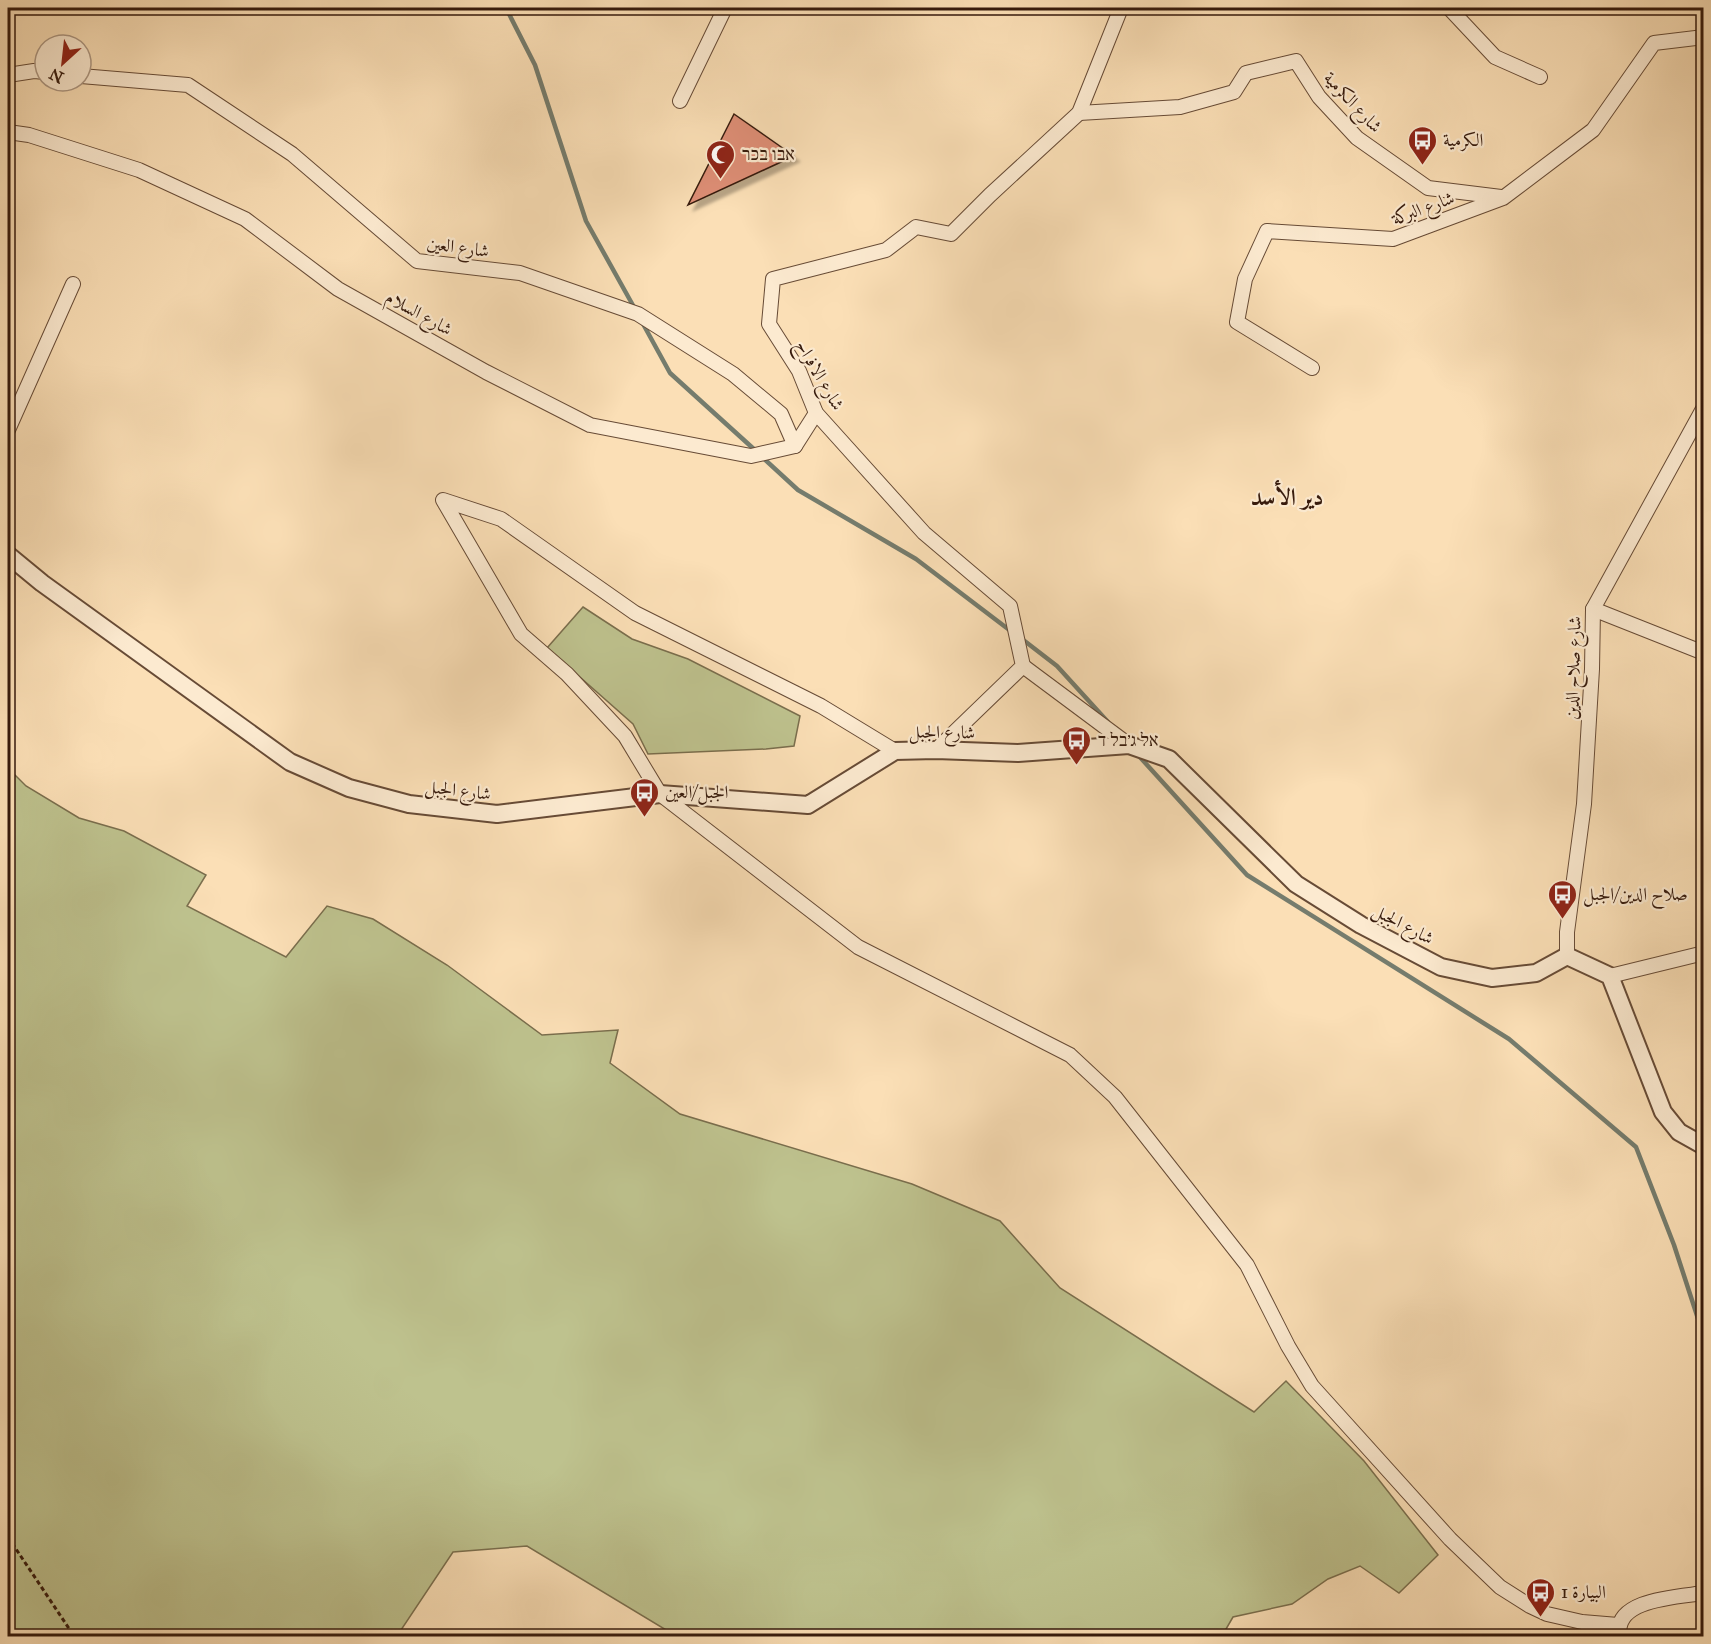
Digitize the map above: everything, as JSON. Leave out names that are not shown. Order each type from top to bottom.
[{"type":"street","points":[[680,101],[725,8]]},
{"type":"street","name":"شارع الافراح","points":[[1023,666],[1010,606],[924,532],[816,413],[799,371],[769,324],[773,279],[886,250],[916,227],[951,234],[1079,113],[1121,8]]},
{"type":"street","points":[[1449,8],[1495,57],[1540,77]]},
{"type":"street","name":"شارع البركة","points":[[1312,368],[1237,322],[1245,279],[1268,231],[1393,239],[1503,198],[1593,130],[1654,43],[1704,37]]},
{"type":"street","name":"شارع الكرمية","points":[[1079,113],[1180,107],[1234,92],[1246,73],[1296,61],[1319,97],[1357,138],[1428,188],[1503,198]]},
{"type":"street","points":[[8,75],[33,71]]},
{"type":"street","name":"شارع العين","points":[[93,77],[188,85],[292,154],[417,261],[520,273],[638,314],[741,380],[781,414],[795,446]]},
{"type":"street","name":"شارع السلام","points":[[8,132],[29,135],[139,170],[245,219],[338,289],[486,372],[590,425],[751,456],[795,446]]},
{"type":"street","points":[[8,430],[73,284]]},
{"type":"street","name":"شارع صلاح الدين","points":[[1567,956],[1567,932],[1584,804],[1593,609],[1704,407]]},
{"type":"street","points":[[795,446],[816,413]]},
{"type":"street","points":[[895,751],[820,706],[635,613],[501,519],[443,500],[521,634],[567,674],[625,736],[660,794],[858,947],[1070,1055],[1114,1097],[1247,1265],[1288,1346],[1312,1386],[1450,1539],[1500,1587],[1547,1614],[1619,1631],[1624,1615],[1633,1609],[1649,1602],[1704,1593]]},
{"type":"street","name":"شارع الجبل","points":[[8,555],[51,591],[290,762],[349,788],[410,804],[497,814],[660,794],[808,805],[895,751],[1018,753],[1129,745],[1169,759],[1296,884],[1362,925],[1441,967],[1492,978],[1536,973],[1567,956]]},
{"type":"street","points":[[1593,609],[1704,653]]},
{"type":"street","points":[[936,750],[1023,666],[1129,745]]},
{"type":"street","points":[[1567,956],[1610,976],[1704,953]]},
{"type":"street","points":[[1610,976],[1663,1112],[1679,1132],[1704,1146]]},
{"type":"path","points":[[8,1537],[74,1636]]},
{"type":"green space","points":[[583,607],[632,639],[688,659],[800,716],[794,746],[648,754],[633,724],[547,648]]},
{"type":"green space","points":[[8,768],[26,786],[79,818],[124,831],[206,875],[187,906],[286,957],[327,906],[373,919],[447,965],[542,1035],[618,1030],[610,1063],[680,1114],[912,1184],[1000,1221],[1060,1288],[1254,1412],[1286,1381],[1364,1461],[1438,1555],[1399,1593],[1360,1566],[1328,1579],[1292,1604],[1233,1617],[1222,1636],[676,1636],[527,1546],[453,1552],[397,1636],[8,1636]]},
{"type":"building","name":"אבו בכר","points":[[734,114],[794,156],[688,205]]},
{"type":"waterway","points":[[506,8],[535,65],[586,221],[635,309]]},
{"type":"waterway","points":[[642,322],[670,373],[756,451]]},
{"type":"waterway","points":[[762,457],[798,490],[916,559],[1012,632]]},
{"type":"waterway","points":[[1022,639],[1057,666],[1108,722]]},
{"type":"waterway","points":[[1138,755],[1247,875],[1509,1039],[1636,1147],[1674,1245],[1704,1337]]},
{"type":"place","name":"الكرمية","points":[[1422,166]]},
{"type":"place","name":"אבו בכר","points":[[721,180]]},
{"type":"place","name":"אל ג׳בל ד","points":[[1077,766]]},
{"type":"place","name":"الجبل/العين","points":[[644,818]]},
{"type":"place","name":"صلاح الدين/الجبل","points":[[1562,920]]},
{"type":"place","name":"البيارة 1","points":[[1540,1618]]},
{"type":"district","name":"دير الأسد","points":[[1287,497]]}]
